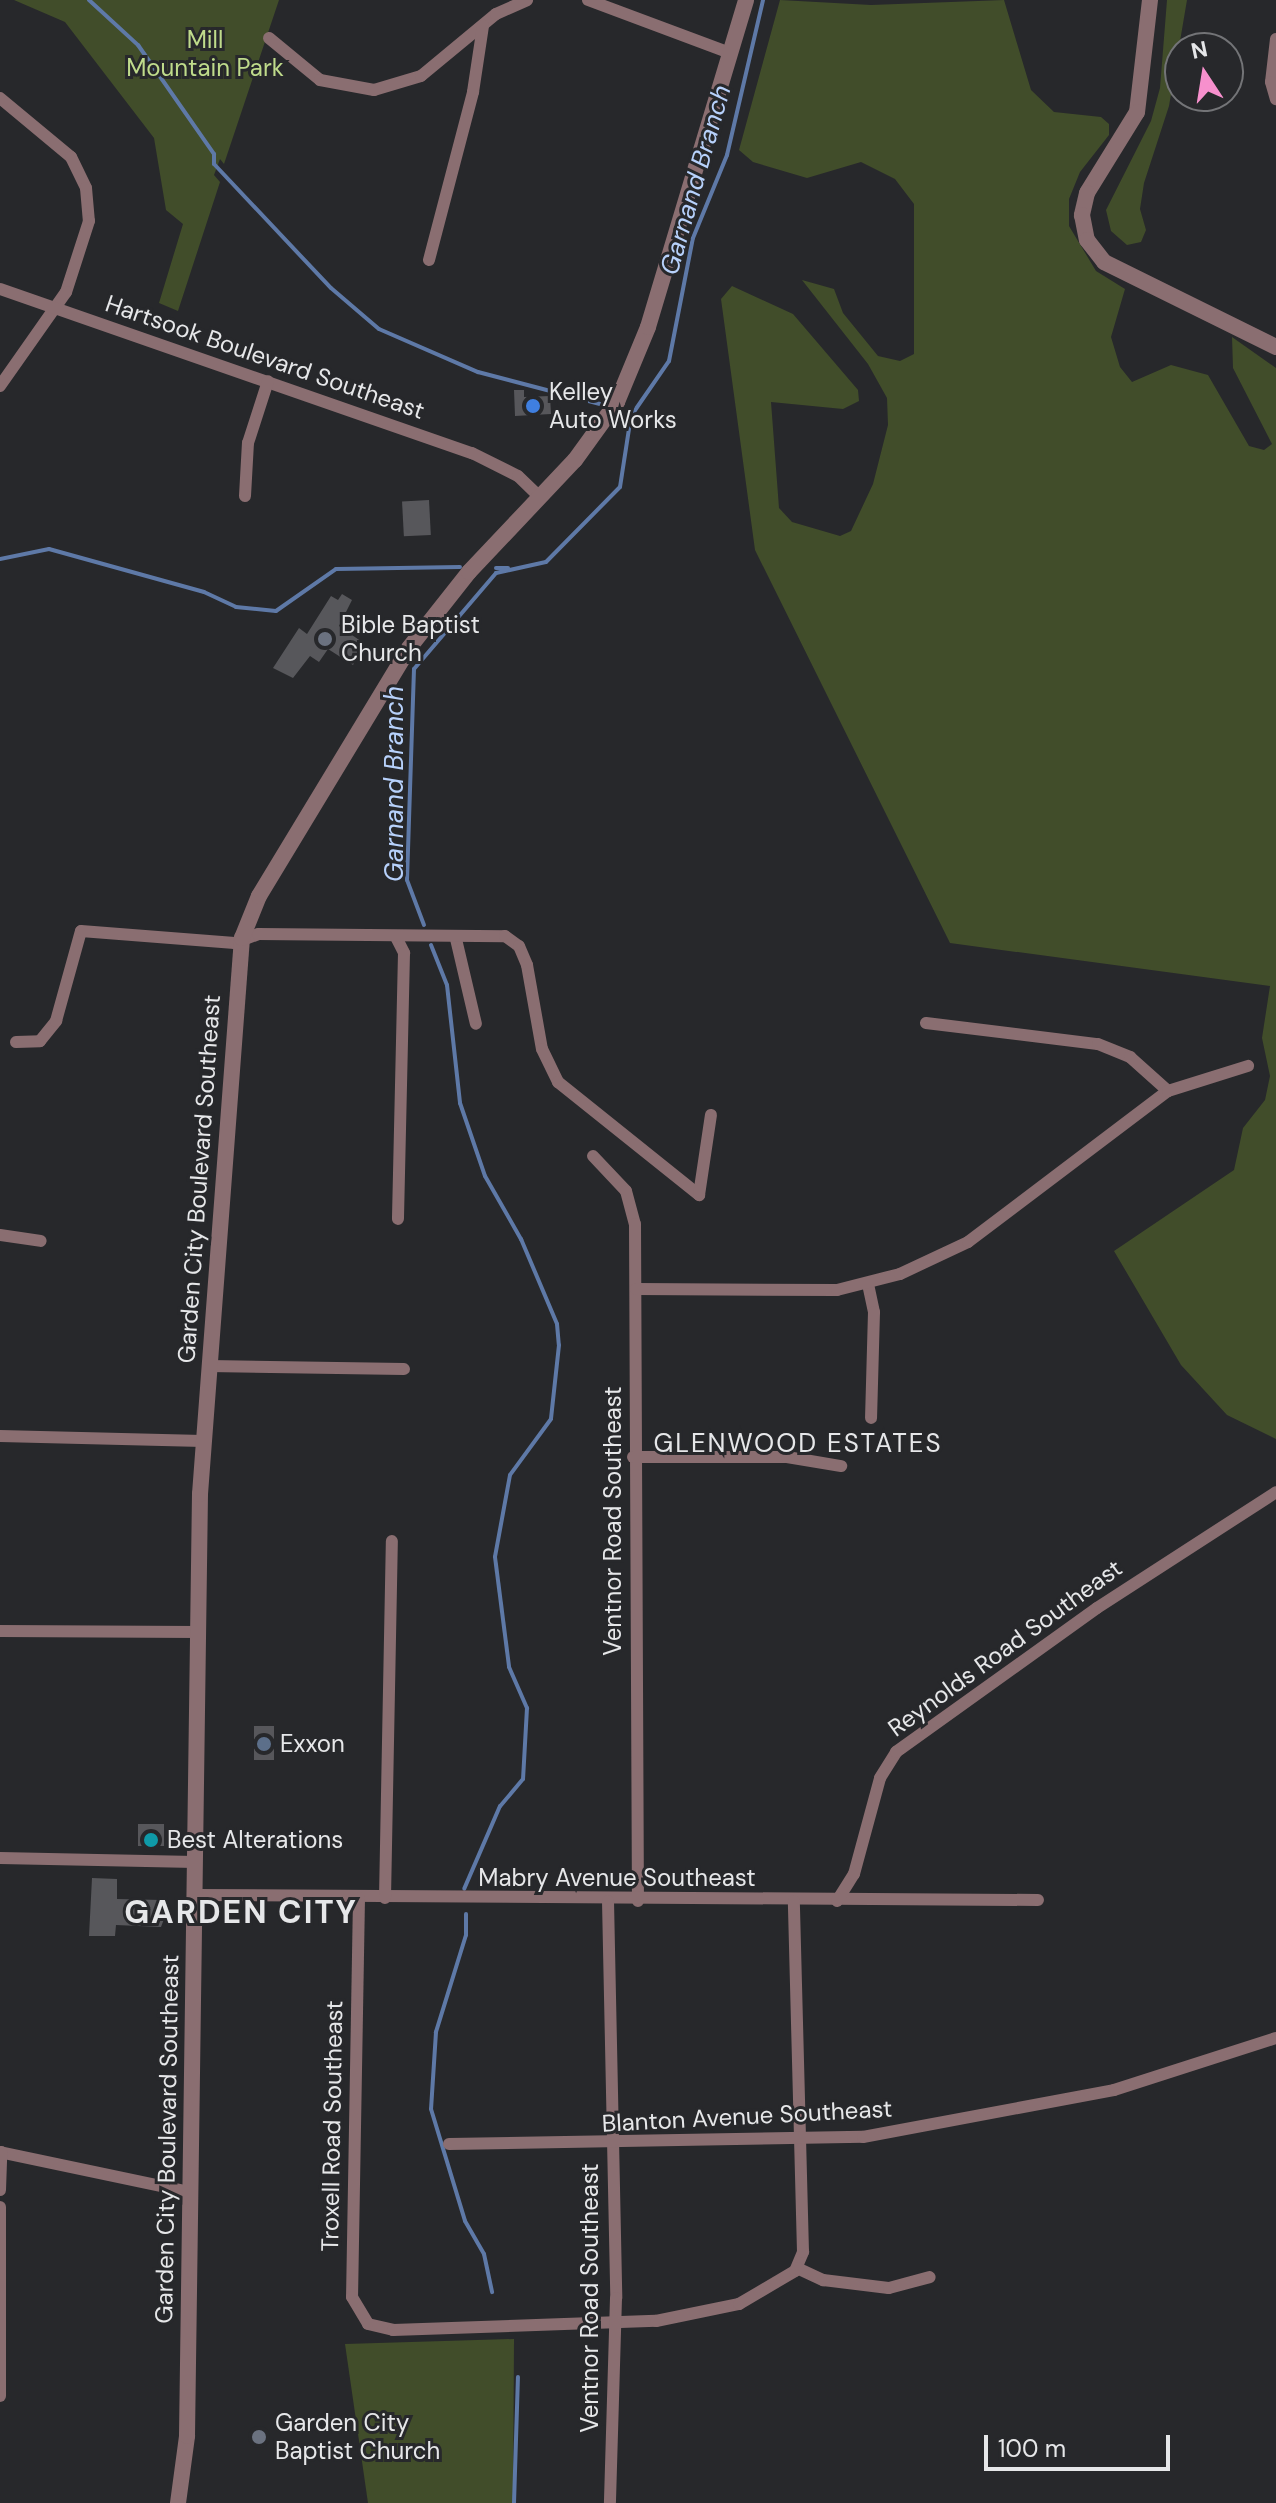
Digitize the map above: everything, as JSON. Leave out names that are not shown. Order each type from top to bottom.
[{"type":"street","points":[[269,38],[320,80],[374,90],[421,76],[483,26],[527,0]]},
{"type":"street","points":[[588,0],[730,53]]},
{"type":"street","name":"Garden City Boulevard Southeast","points":[[178,2503],[187,2436],[203,1441],[242,938],[259,896],[409,648],[604,423],[629,375],[746,0]]},
{"type":"street","points":[[1150,0],[1137,112],[1083,205],[1087,240],[1104,262],[1276,347]]},
{"type":"street","points":[[429,260],[473,92],[483,26]]},
{"type":"street","points":[[1276,39],[1276,99]]},
{"type":"street","points":[[0,98],[62,147],[86,188],[86,238],[56,308],[0,386]]},
{"type":"street","name":"Hartsook Boulevard Southeast","points":[[0,289],[486,459],[540,497]]},
{"type":"street","points":[[245,496],[248,443],[268,381]]},
{"type":"street","points":[[16,1042],[40,1041],[56,1021],[81,931],[219,942],[242,938],[456,939],[505,936],[519,946],[542,1049],[558,1082],[699,1195],[711,1115]]},
{"type":"street","points":[[396,937],[404,953],[398,1219]]},
{"type":"street","points":[[456,939],[476,1024]]},
{"type":"street","points":[[926,1023],[1098,1044],[1130,1057],[1168,1091]]},
{"type":"street","points":[[636,1289],[782,1292],[868,1284],[968,1242],[1168,1091],[1248,1066]]},
{"type":"street","name":"Ventnor Road Southeast","points":[[593,1156],[614,1173],[632,1207],[636,1289],[633,1457],[638,1901]]},
{"type":"street","points":[[0,1235],[41,1241]]},
{"type":"street","points":[[868,1284],[874,1312],[871,1418]]},
{"type":"street","points":[[209,1366],[404,1369]]},
{"type":"street","points":[[0,1436],[203,1441]]},
{"type":"street","points":[[633,1457],[787,1457],[841,1466]]},
{"type":"street","name":"Reynolds Road Southeast","points":[[837,1901],[854,1874],[880,1778],[896,1752],[1097,1608],[1276,1492]]},
{"type":"street","points":[[385,1898],[392,1541]]},
{"type":"street","points":[[0,1631],[199,1632]]},
{"type":"street","points":[[0,1858],[195,1862]]},
{"type":"street","name":"Mabry Avenue Southeast","points":[[195,1895],[608,1901],[1038,1900]]},
{"type":"street","name":"Troxell Road Southeast","points":[[359,1898],[352,2297],[368,2324],[393,2330],[616,2325]]},
{"type":"street","name":"Ventnor Road Southeast","points":[[608,1901],[616,2325],[610,2503]]},
{"type":"street","points":[[616,2325],[724,2308],[762,2295],[797,2268],[803,2252],[797,2137],[794,1901]]},
{"type":"street","name":"Blanton Avenue Southeast","points":[[449,2144],[612,2144],[887,2134],[1114,2090],[1276,2038]]},
{"type":"street","points":[[0,2190],[0,2152],[189,2192]]},
{"type":"street","points":[[0,2207],[0,2396]]},
{"type":"street","points":[[797,2268],[823,2280],[889,2288],[930,2277]]},
{"type":"green space","name":"Mill Mountain Park","points":[[14,0],[279,0],[224,164],[220,159],[214,175],[220,182],[178,311],[159,303],[183,224],[166,210],[154,138],[65,22]]},
{"type":"green space","points":[[780,0],[871,5],[1004,0],[1031,90],[1054,112],[1101,117],[1109,124],[1109,135],[1080,172],[1069,199],[1069,226],[1096,271],[1125,289],[1111,337],[1120,367],[1132,382],[1171,365],[1208,375],[1249,446],[1264,450],[1272,444],[1233,368],[1232,337],[1276,368],[1276,1439],[1227,1415],[1181,1365],[1114,1251],[1234,1170],[1243,1128],[1265,1100],[1270,1076],[1262,1038],[1270,986],[950,943],[755,550],[721,299],[732,286],[793,314],[858,390],[859,401],[843,409],[771,402],[779,508],[792,522],[840,536],[851,531],[873,484],[888,425],[887,398],[868,364],[802,280],[834,289],[843,313],[878,356],[900,361],[914,354],[914,204],[895,179],[861,162],[807,178],[753,162],[739,150]]},
{"type":"green space","points":[[1167,0],[1187,0],[1182,32],[1164,32]]},
{"type":"green space","points":[[1164,38],[1164,112],[1167,112],[1144,183],[1140,209],[1146,230],[1141,242],[1127,245],[1111,231],[1106,210],[1151,121],[1160,88]]},
{"type":"green space","points":[[514,2339],[513,2503],[368,2503],[345,2344]]},
{"type":"building","name":"Kelley Auto Works","points":[[514,390],[524,390],[524,397],[550,396],[551,414],[515,416]]},
{"type":"building","points":[[429,500],[431,535],[404,536],[402,501]]},
{"type":"building","name":"Bible Baptist Church","points":[[342,594],[352,600],[339,626],[365,644],[353,665],[328,649],[319,662],[310,656],[293,678],[273,668],[299,628],[307,634],[331,596],[338,600]]},
{"type":"building","name":"Exxon","points":[[254,1726],[274,1726],[274,1760],[254,1760]]},
{"type":"building","points":[[138,1824],[164,1824],[164,1846],[138,1846]]},
{"type":"building","points":[[92,1878],[117,1879],[117,1899],[162,1900],[167,1911],[161,1927],[116,1925],[115,1936],[89,1936]]},
{"type":"waterway","points":[[89,0],[138,45],[214,154],[214,164],[331,288],[379,329],[478,372],[604,405]]},
{"type":"waterway","name":"Garnand Branch","points":[[424,925],[407,880],[414,669],[496,573],[546,562],[620,487],[631,416],[669,361],[693,238],[727,155],[763,0]]},
{"type":"waterway","points":[[0,559],[49,549],[204,592],[236,607],[276,611],[336,569],[460,567]]},
{"type":"waterway","name":"Garnand Branch","points":[[496,568],[508,568]]},
{"type":"waterway","name":"Garnand Branch","points":[[431,945],[447,985],[460,1103],[485,1176],[521,1239],[557,1324],[559,1345],[551,1419],[510,1475],[495,1557],[509,1667],[527,1708],[523,1779],[500,1806],[464,1889]]},
{"type":"waterway","name":"Garnand Branch","points":[[466,1914],[466,1935],[436,2032],[431,2109],[465,2221],[484,2254],[492,2292]]},
{"type":"waterway","name":"Garnand Branch","points":[[514,2503],[518,2377]]},
{"type":"place","name":"Kelley Auto Works","points":[[533,406]]},
{"type":"place","name":"Bible Baptist Church","points":[[325,639]]},
{"type":"place","name":"Exxon","points":[[264,1744]]},
{"type":"place","name":"Best Alterations","points":[[151,1840]]},
{"type":"place","name":"Garden City Baptist Church","points":[[259,2437]]},
{"type":"district","name":"GLENWOOD ESTATES","points":[[798,1444]]},
{"type":"district","name":"GARDEN CITY","points":[[241,1912]]}]
